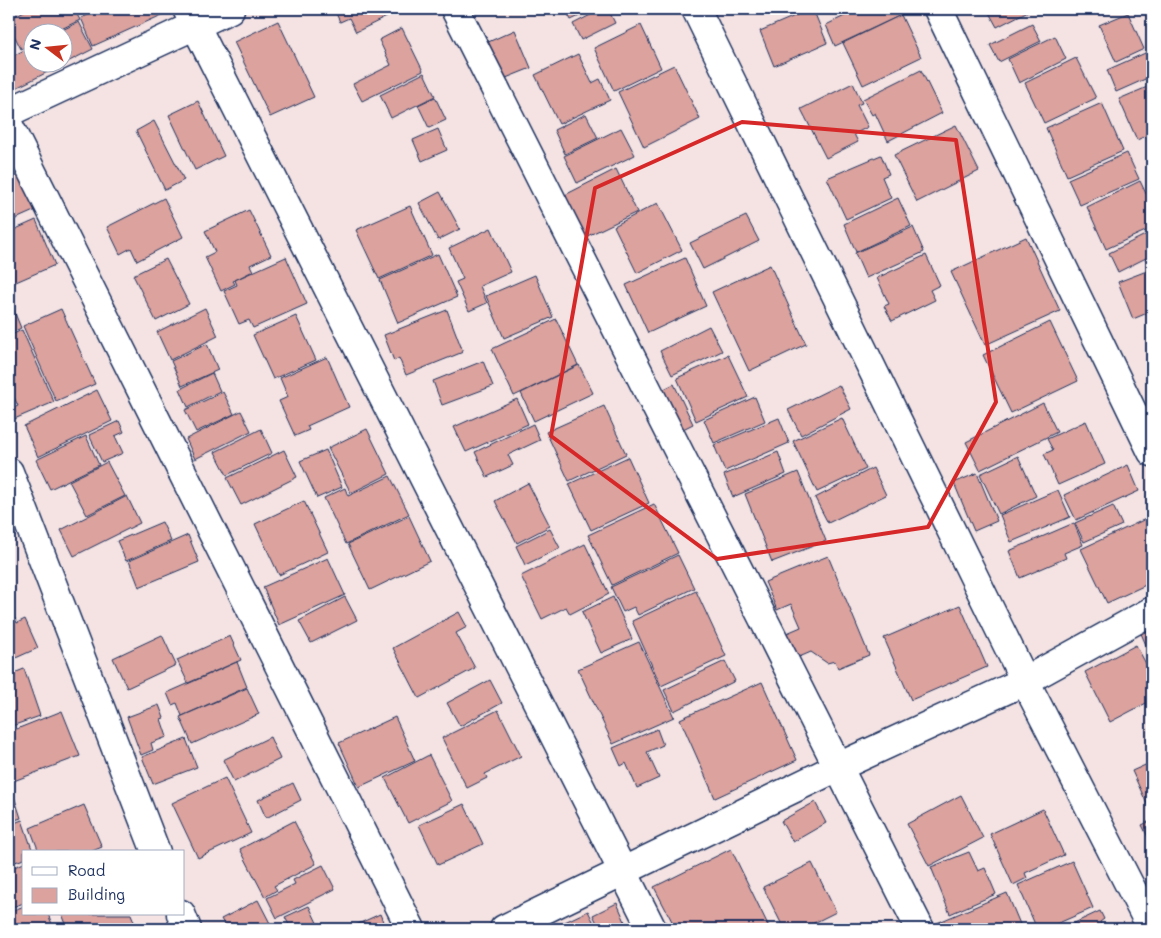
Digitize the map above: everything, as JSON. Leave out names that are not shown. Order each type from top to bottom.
[{"type":"street","points":[[9,112],[192,17],[230,9]]},
{"type":"street","points":[[455,9],[920,929]]},
{"type":"street","points":[[696,9],[1025,681],[1152,929]]},
{"type":"street","points":[[938,9],[1152,452]]},
{"type":"street","points":[[192,17],[652,929]]},
{"type":"street","points":[[9,126],[411,929]]},
{"type":"street","points":[[9,472],[155,850]]},
{"type":"street","points":[[504,929],[838,767],[1025,681],[1152,611]]},
{"type":"street","points":[[182,916],[186,929]]},
{"type":"highlighted area","points":[[742,122],[956,140],[996,402],[928,527],[717,559],[551,436],[595,188]]},
{"type":"building","points":[[28,9],[74,9],[80,20],[72,24],[72,22],[22,22],[21,49],[9,25],[9,19]]},
{"type":"building","points":[[102,9],[173,10],[93,46],[81,18]]},
{"type":"building","points":[[334,9],[403,9],[356,32],[349,18],[340,22]]},
{"type":"building","points":[[565,9],[594,9],[571,20]]},
{"type":"building","points":[[602,9],[608,9],[615,23],[581,40],[573,24]]},
{"type":"building","points":[[813,9],[827,43],[774,66],[760,31]]},
{"type":"building","points":[[842,9],[857,9],[845,14]]},
{"type":"building","points":[[859,9],[898,9],[901,15],[835,46],[826,25]]},
{"type":"building","points":[[987,9],[1032,9],[997,27]]},
{"type":"building","points":[[1128,13],[1144,49],[1116,62],[1099,25]]},
{"type":"building","points":[[901,15],[921,57],[863,85],[843,43]]},
{"type":"building","points":[[278,21],[314,97],[270,117],[234,42]]},
{"type":"building","points":[[79,22],[93,49],[72,60],[72,25]]},
{"type":"building","points":[[1032,24],[1041,41],[999,62],[990,45]]},
{"type":"building","points":[[641,25],[661,68],[614,91],[594,48]]},
{"type":"building","points":[[402,28],[423,71],[362,101],[353,84],[391,65],[379,40]]},
{"type":"building","points":[[515,30],[531,68],[501,80],[486,43]]},
{"type":"building","points":[[1055,36],[1066,59],[1019,83],[1008,59]]},
{"type":"building","points":[[1152,50],[1152,76],[1116,92],[1107,70]]},
{"type":"building","points":[[22,51],[22,72],[48,72],[14,89],[9,78],[9,58]]},
{"type":"building","points":[[578,54],[592,83],[600,79],[610,100],[559,124],[535,75]]},
{"type":"building","points":[[1076,58],[1096,98],[1044,123],[1025,83]]},
{"type":"building","points":[[674,65],[700,119],[644,147],[618,92]]},
{"type":"building","points":[[921,70],[942,113],[888,141],[875,113],[872,115],[863,99]]},
{"type":"building","points":[[424,73],[435,96],[391,118],[380,95]]},
{"type":"building","points":[[853,83],[862,103],[857,105],[868,127],[854,134],[858,142],[826,158],[801,109]]},
{"type":"building","points":[[1152,85],[1152,133],[1137,140],[1119,99]]},
{"type":"building","points":[[435,97],[446,120],[429,128],[418,105]]},
{"type":"building","points":[[198,101],[224,156],[195,170],[169,115]]},
{"type":"building","points":[[1102,103],[1123,151],[1067,176],[1046,128]]},
{"type":"building","points":[[586,114],[598,138],[565,154],[554,130]]},
{"type":"building","points":[[154,121],[184,180],[165,190],[136,131]]},
{"type":"building","points":[[956,125],[979,171],[917,202],[894,155]]},
{"type":"building","points":[[621,128],[635,155],[577,183],[564,156]]},
{"type":"building","points":[[438,129],[447,150],[422,161],[413,140]]},
{"type":"building","points":[[1127,153],[1139,179],[1080,205],[1068,179]]},
{"type":"building","points":[[881,155],[889,174],[882,177],[891,198],[846,219],[827,178]]},
{"type":"building","points":[[9,156],[36,210],[9,222]]},
{"type":"building","points":[[616,169],[637,212],[579,240],[559,198]]},
{"type":"building","points":[[1140,181],[1152,206],[1152,228],[1106,249],[1087,207]]},
{"type":"building","points":[[440,192],[460,229],[438,240],[419,203]]},
{"type":"building","points":[[164,198],[183,237],[137,261],[131,248],[120,254],[107,227]]},
{"type":"building","points":[[898,198],[911,226],[856,252],[844,224]]},
{"type":"building","points":[[658,203],[682,250],[637,273],[614,226]]},
{"type":"building","points":[[410,206],[432,255],[379,279],[356,230]]},
{"type":"building","points":[[249,210],[271,255],[250,265],[253,271],[233,281],[235,284],[221,291],[205,257],[215,252],[205,231]]},
{"type":"building","points":[[746,216],[759,241],[703,269],[690,243]]},
{"type":"building","points":[[36,220],[55,265],[9,285],[9,232]]},
{"type":"building","points":[[913,227],[924,252],[866,278],[855,253]]},
{"type":"building","points":[[491,228],[511,272],[480,286],[487,303],[469,311],[456,282],[463,279],[449,248]]},
{"type":"building","points":[[1147,234],[1152,245],[1152,255],[1118,272],[1109,253]]},
{"type":"building","points":[[1026,237],[1060,311],[985,345],[951,272]]},
{"type":"building","points":[[438,254],[457,297],[398,323],[380,280]]},
{"type":"building","points":[[926,255],[940,285],[930,290],[935,300],[892,321],[884,306],[889,304],[877,278]]},
{"type":"building","points":[[286,257],[307,304],[253,328],[249,320],[239,324],[224,291],[237,285],[235,280]]},
{"type":"building","points":[[685,258],[706,306],[648,333],[626,285]]},
{"type":"building","points":[[166,259],[189,304],[156,321],[133,275]]},
{"type":"building","points":[[770,265],[806,344],[749,371],[712,292]]},
{"type":"building","points":[[1152,269],[1152,311],[1133,319],[1118,282]]},
{"type":"building","points":[[535,275],[553,317],[504,338],[486,296]]},
{"type":"building","points":[[9,299],[21,328],[9,334]]},
{"type":"building","points":[[205,308],[218,336],[170,360],[157,332]]},
{"type":"building","points":[[61,309],[95,384],[56,401],[23,326]]},
{"type":"building","points":[[447,310],[463,352],[406,375],[399,358],[394,361],[384,335]]},
{"type":"building","points":[[296,316],[316,360],[273,379],[253,335]]},
{"type":"building","points":[[556,319],[578,365],[514,396],[492,349]]},
{"type":"building","points":[[1050,322],[1078,381],[1011,413],[983,355]]},
{"type":"building","points":[[709,326],[722,351],[672,375],[660,351]]},
{"type":"building","points":[[22,330],[54,402],[12,420],[9,410],[18,406],[9,386],[9,336]]},
{"type":"building","points":[[207,344],[218,370],[182,386],[171,361]]},
{"type":"building","points":[[728,355],[748,397],[696,421],[677,378]]},
{"type":"building","points":[[327,357],[349,407],[307,426],[309,430],[295,436],[279,401],[288,397],[280,378]]},
{"type":"building","points":[[483,361],[493,386],[442,405],[433,381]]},
{"type":"building","points":[[579,365],[593,393],[534,421],[521,393]]},
{"type":"building","points":[[212,373],[220,391],[188,407],[180,389]]},
{"type":"building","points":[[674,384],[693,424],[675,433],[656,393]]},
{"type":"building","points":[[839,385],[851,409],[801,435],[788,410]]},
{"type":"building","points":[[97,390],[112,421],[38,457],[24,426]]},
{"type":"building","points":[[223,392],[234,414],[196,432],[185,410]]},
{"type":"building","points":[[755,397],[765,421],[714,443],[704,420]]},
{"type":"building","points":[[517,399],[528,424],[466,452],[454,427]]},
{"type":"building","points":[[1043,403],[1057,432],[980,470],[966,442]]},
{"type":"building","points":[[604,406],[626,454],[569,481],[546,432]]},
{"type":"building","points":[[241,411],[251,431],[195,459],[186,439]]},
{"type":"building","points":[[779,418],[789,443],[725,471],[714,445]]},
{"type":"building","points":[[842,418],[866,469],[817,492],[793,441]]},
{"type":"building","points":[[119,421],[124,432],[115,436],[123,453],[102,462],[89,435]]},
{"type":"building","points":[[1086,421],[1105,464],[1058,485],[1044,454],[1053,450],[1047,439]]},
{"type":"building","points":[[533,424],[540,440],[508,455],[513,465],[487,477],[475,452]]},
{"type":"building","points":[[261,429],[272,453],[227,475],[215,452]]},
{"type":"building","points":[[367,429],[389,474],[351,493],[328,448]]},
{"type":"building","points":[[86,436],[99,465],[50,489],[36,460]]},
{"type":"building","points":[[284,450],[297,477],[241,505],[227,478]]},
{"type":"building","points":[[326,450],[342,487],[317,498],[300,461]]},
{"type":"building","points":[[778,452],[786,474],[733,497],[724,475]]},
{"type":"building","points":[[1018,456],[1036,496],[999,514],[980,474]]},
{"type":"building","points":[[628,457],[649,503],[591,530],[569,484]]},
{"type":"building","points":[[107,462],[125,496],[87,515],[69,481]]},
{"type":"building","points":[[1128,465],[1139,491],[1076,520],[1064,495]]},
{"type":"building","points":[[873,468],[886,495],[828,523],[815,498]]},
{"type":"building","points":[[798,472],[826,541],[772,562],[745,494]]},
{"type":"building","points":[[977,473],[997,521],[974,531],[954,483]]},
{"type":"building","points":[[390,476],[409,514],[346,544],[324,498],[345,488],[348,496]]},
{"type":"building","points":[[528,483],[550,526],[517,543],[495,501]]},
{"type":"building","points":[[1058,490],[1070,517],[1011,542],[1000,515]]},
{"type":"building","points":[[127,496],[140,523],[74,556],[61,530]]},
{"type":"building","points":[[304,501],[328,552],[279,575],[255,524]]},
{"type":"building","points":[[654,504],[678,553],[612,585],[588,535]]},
{"type":"building","points":[[1113,506],[1122,525],[1084,542],[1075,523]]},
{"type":"building","points":[[409,516],[430,561],[370,590],[348,544]]},
{"type":"building","points":[[1152,516],[1152,582],[1107,603],[1081,549]]},
{"type":"building","points":[[162,522],[171,541],[126,561],[117,541]]},
{"type":"building","points":[[1074,523],[1083,545],[1064,553],[1066,558],[1020,578],[1009,551]]},
{"type":"building","points":[[550,529],[560,548],[525,565],[516,546]]},
{"type":"building","points":[[188,535],[199,562],[139,587],[129,561]]},
{"type":"building","points":[[585,544],[609,594],[570,614],[566,607],[542,619],[521,576]]},
{"type":"building","points":[[678,555],[694,588],[638,615],[634,607],[623,612],[611,587]]},
{"type":"building","points":[[828,556],[869,655],[838,668],[835,661],[827,663],[811,652],[797,658],[787,633],[801,627],[791,604],[777,610],[765,582]]},
{"type":"building","points":[[328,558],[345,595],[279,625],[263,587]]},
{"type":"building","points":[[696,591],[726,656],[661,686],[632,621]]},
{"type":"building","points":[[345,597],[357,620],[311,643],[299,621]]},
{"type":"building","points":[[613,597],[632,639],[601,653],[582,612]]},
{"type":"building","points":[[960,605],[987,667],[911,700],[884,638]]},
{"type":"building","points":[[9,610],[17,623],[25,619],[38,648],[9,661]]},
{"type":"building","points":[[459,612],[467,627],[456,633],[475,668],[419,698],[393,648]]},
{"type":"building","points":[[1152,625],[1152,659],[1140,631]]},
{"type":"building","points":[[162,635],[176,665],[127,688],[113,658]]},
{"type":"building","points":[[230,636],[241,660],[188,683],[177,660]]},
{"type":"building","points":[[639,642],[674,717],[613,744],[578,669]]},
{"type":"building","points":[[1136,645],[1152,675],[1152,700],[1110,722],[1085,672]]},
{"type":"building","points":[[725,661],[735,681],[674,711],[664,690]]},
{"type":"building","points":[[237,662],[247,687],[182,716],[177,703],[172,705],[167,693]]},
{"type":"building","points":[[24,669],[40,716],[9,727],[9,675]]},
{"type":"building","points":[[490,680],[502,703],[460,726],[447,703]]},
{"type":"building","points":[[762,682],[797,760],[715,798],[680,719]]},
{"type":"building","points":[[247,688],[259,714],[192,744],[180,717]]},
{"type":"building","points":[[159,705],[164,718],[161,719],[167,737],[151,743],[153,750],[141,755],[127,717]]},
{"type":"building","points":[[498,710],[521,756],[485,774],[487,778],[467,788],[442,738]]},
{"type":"building","points":[[62,711],[80,756],[11,782],[9,776],[9,732]]},
{"type":"building","points":[[395,717],[415,761],[359,787],[339,743]]},
{"type":"building","points":[[657,729],[663,745],[647,752],[659,778],[637,788],[626,763],[621,766],[613,748]]},
{"type":"building","points":[[270,737],[280,759],[234,782],[223,760]]},
{"type":"building","points":[[186,739],[197,767],[153,784],[142,757]]},
{"type":"building","points":[[429,755],[452,801],[408,823],[385,778]]},
{"type":"building","points":[[1152,762],[1152,815],[1132,771]]},
{"type":"building","points":[[225,778],[251,833],[198,858],[172,803]]},
{"type":"building","points":[[293,783],[301,800],[266,818],[258,800]]},
{"type":"building","points":[[9,785],[21,818],[9,822]]},
{"type":"building","points":[[961,795],[983,838],[929,866],[907,824]]},
{"type":"building","points":[[815,802],[826,823],[793,842],[781,821]]},
{"type":"building","points":[[464,804],[483,844],[438,865],[419,825]]},
{"type":"building","points":[[84,805],[102,847],[95,850],[38,850],[30,828]]},
{"type":"building","points":[[1043,809],[1064,855],[1025,873],[1027,878],[1013,885],[990,834]]},
{"type":"building","points":[[22,820],[32,850],[22,850],[22,860],[9,864],[9,825]]},
{"type":"building","points":[[1152,820],[1152,845],[1142,825]]},
{"type":"building","points":[[294,821],[316,864],[274,886],[277,890],[265,897],[240,849]]},
{"type":"building","points":[[731,849],[770,929],[676,929],[654,887]]},
{"type":"building","points":[[969,852],[978,871],[985,868],[996,894],[950,914],[931,867]]},
{"type":"building","points":[[1072,861],[1093,908],[1045,929],[1037,929],[1018,885]]},
{"type":"building","points":[[812,863],[836,912],[802,929],[784,929],[763,887]]},
{"type":"building","points":[[22,864],[22,904],[9,908],[9,869]]},
{"type":"building","points":[[323,865],[335,889],[277,918],[267,898],[295,884],[293,880]]},
{"type":"building","points":[[1007,893],[1022,929],[939,929],[937,923]]},
{"type":"building","points":[[258,900],[273,929],[227,929],[221,919]]},
{"type":"building","points":[[617,903],[626,924],[618,929],[600,929],[593,915]]},
{"type":"building","points":[[309,906],[320,929],[291,929],[285,917]]},
{"type":"building","points":[[22,907],[22,916],[49,916],[54,929],[9,929],[9,912]]},
{"type":"building","points":[[588,911],[597,929],[550,929]]},
{"type":"building","points":[[1100,911],[1104,919],[1100,922],[1103,929],[1070,929],[1068,926]]},
{"type":"building","points":[[380,914],[386,929],[347,929]]},
{"type":"building","points":[[63,916],[132,916],[137,929],[68,929]]}]
